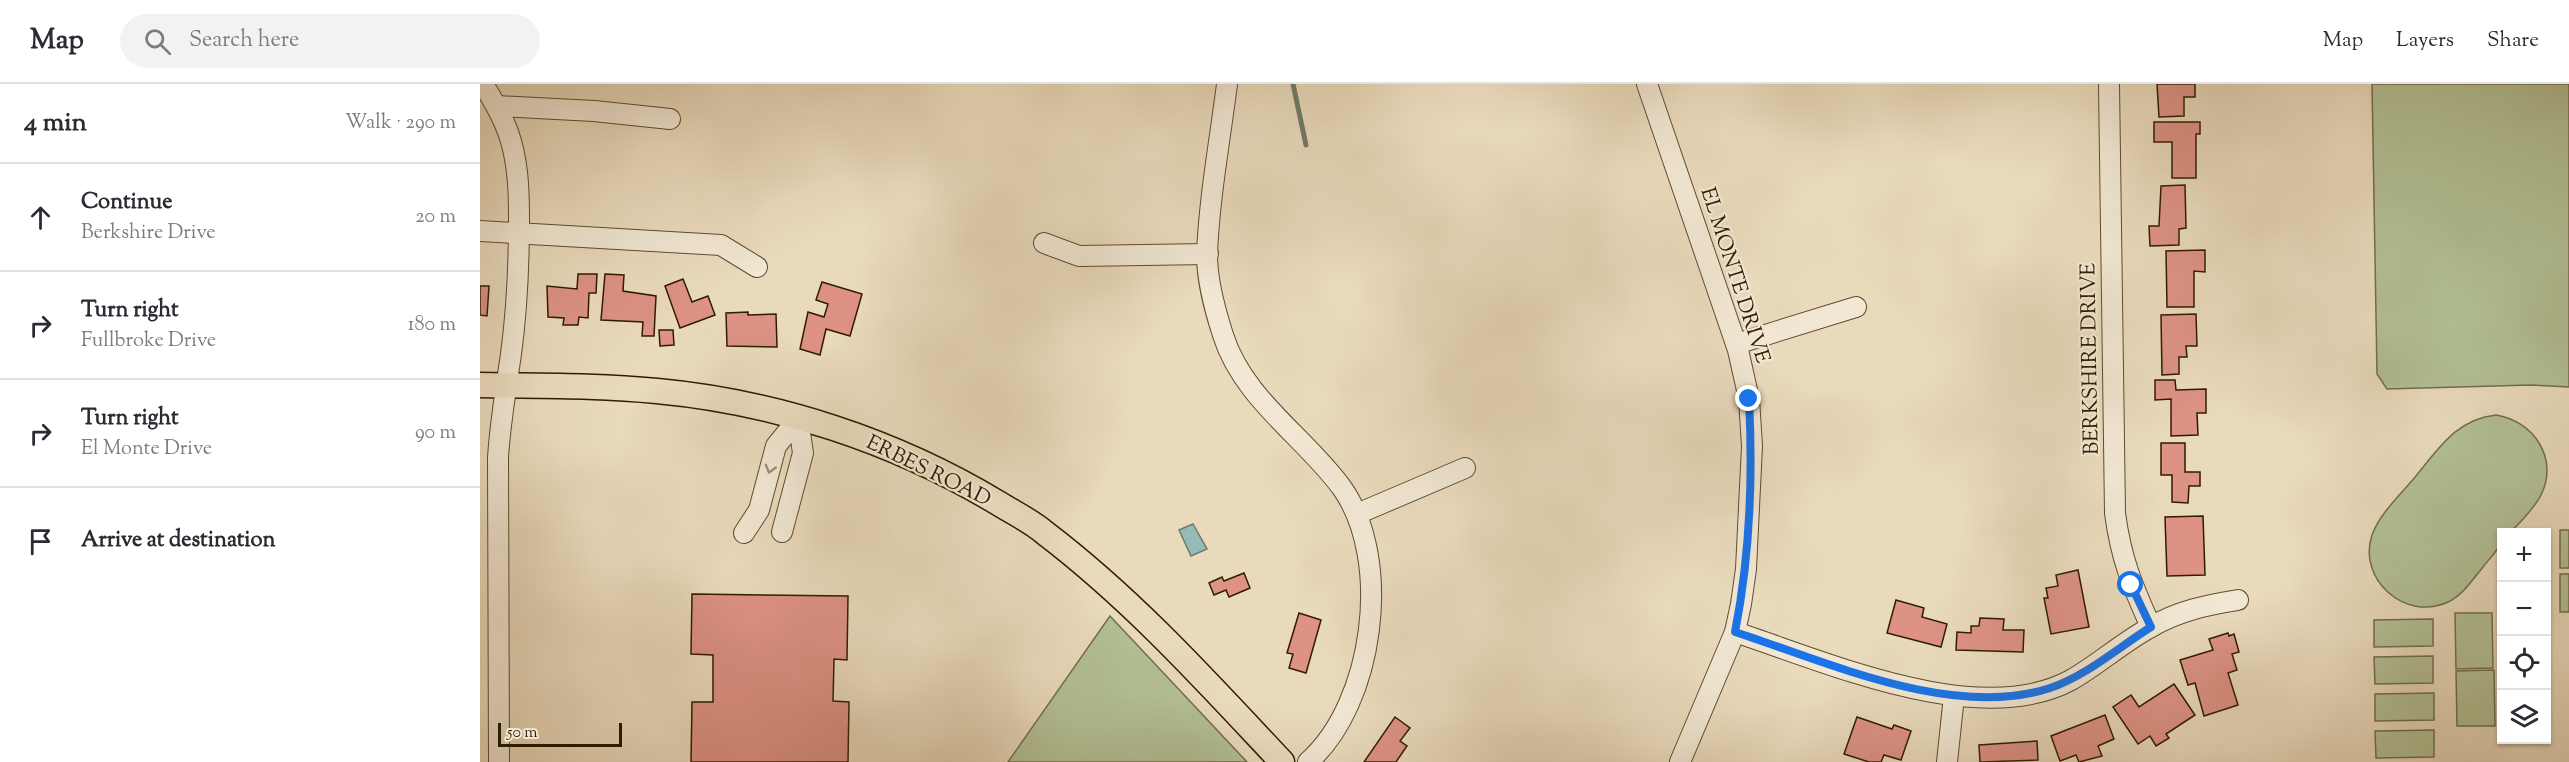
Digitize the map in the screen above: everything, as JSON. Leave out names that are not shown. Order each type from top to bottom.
[{"type":"main road","name":"ERBES ROAD","points":[[480,385],[657,391],[738,403],[850,432],[923,463],[965,483],[1043,531],[1118,594],[1167,640],[1282,762]]},
{"type":"street","points":[[483,84],[497,106],[509,134],[518,179],[519,233],[511,353],[505,385],[489,536],[499,762]]},
{"type":"street","points":[[1227,84],[1208,254],[1212,297],[1224,339],[1240,369],[1270,411],[1327,468],[1357,514],[1371,589],[1370,626],[1364,660],[1353,693],[1337,726],[1308,762]]},
{"type":"street","name":"EL MONTE DRIVE","points":[[1647,84],[1736,344],[1749,399],[1752,446],[1746,568],[1735,632],[1680,762]]},
{"type":"street","name":"BERKSHIRE DRIVE","points":[[2109,84],[2115,513],[2121,553],[2131,585],[2151,627]]},
{"type":"street","points":[[497,106],[594,111],[670,119]]},
{"type":"street","points":[[480,231],[721,245],[757,267]]},
{"type":"street","points":[[1044,243],[1079,256],[1208,254]]},
{"type":"street","points":[[1736,344],[1856,307]]},
{"type":"street","points":[[782,532],[803,453],[798,419]]},
{"type":"street","points":[[744,533],[759,510],[776,446],[798,419]]},
{"type":"street","points":[[1357,514],[1465,468]]},
{"type":"street","points":[[1735,632],[1912,688],[1953,696],[2009,697],[2050,688],[2070,680],[2151,627],[2182,612],[2238,600]]},
{"type":"street","points":[[1947,762],[1953,696]]},
{"type":"green space","points":[[2372,84],[2569,84],[2569,387],[2531,385],[2387,389],[2377,374]]},
{"type":"green space","points":[[2496,415],[2510,419],[2532,433],[2545,455],[2547,468],[2546,481],[2541,495],[2515,528],[2497,528],[2496,551],[2458,595],[2448,602],[2432,607],[2416,606],[2401,601],[2378,581],[2369,551],[2372,535],[2391,504],[2441,445],[2470,422]]},
{"type":"green space","points":[[2560,530],[2569,530],[2569,568],[2560,568]]},
{"type":"green space","points":[[2560,574],[2569,574],[2569,612],[2560,612]]},
{"type":"green space","points":[[2455,613],[2492,613],[2493,668],[2456,669]]},
{"type":"green space","points":[[1110,616],[1247,762],[1008,762]]},
{"type":"green space","points":[[2433,619],[2433,646],[2374,647],[2374,620]]},
{"type":"green space","points":[[2433,656],[2433,683],[2375,684],[2374,657]]},
{"type":"green space","points":[[2494,670],[2495,726],[2457,726],[2456,671]]},
{"type":"green space","points":[[2434,693],[2434,720],[2375,721],[2375,694]]},
{"type":"green space","points":[[2434,730],[2434,757],[2376,758],[2375,731]]},
{"type":"water","points":[[1193,524],[1207,549],[1191,556],[1179,530]]},
{"type":"building","points":[[2157,84],[2195,84],[2195,97],[2184,97],[2184,116],[2159,117]]},
{"type":"building","points":[[2154,122],[2200,122],[2200,134],[2196,134],[2196,178],[2172,178],[2172,142],[2154,142]]},
{"type":"building","points":[[2185,185],[2186,228],[2179,229],[2179,245],[2150,246],[2149,226],[2159,226],[2161,186]]},
{"type":"building","points":[[2205,250],[2205,272],[2194,271],[2194,307],[2167,307],[2166,251]]},
{"type":"building","points":[[578,274],[597,274],[596,293],[589,293],[588,318],[579,317],[578,325],[563,325],[564,318],[548,317],[547,286],[577,289]]},
{"type":"building","points":[[605,274],[624,275],[623,291],[656,296],[654,336],[642,336],[643,322],[601,320]]},
{"type":"building","points":[[683,279],[692,302],[708,296],[715,315],[680,328],[665,286]]},
{"type":"building","points":[[822,282],[862,294],[850,336],[826,329],[820,355],[800,349],[808,312],[824,317],[828,304],[816,300]]},
{"type":"building","points":[[480,286],[489,286],[487,316],[480,315]]},
{"type":"building","points":[[748,312],[748,315],[776,314],[777,347],[727,346],[726,313]]},
{"type":"building","points":[[2196,314],[2197,346],[2186,346],[2187,357],[2179,357],[2179,374],[2162,375],[2161,315]]},
{"type":"building","points":[[659,330],[673,330],[674,345],[660,346]]},
{"type":"building","points":[[2155,380],[2175,380],[2176,390],[2206,389],[2206,413],[2197,413],[2198,435],[2171,436],[2171,399],[2155,400]]},
{"type":"building","points":[[2161,443],[2185,443],[2185,472],[2200,472],[2200,486],[2189,486],[2188,503],[2172,502],[2172,475],[2161,475]]},
{"type":"building","points":[[2203,516],[2205,575],[2167,576],[2165,517]]},
{"type":"building","points":[[2078,570],[2089,627],[2051,634],[2044,598],[2048,598],[2046,588],[2058,586],[2056,575]]},
{"type":"building","points":[[1244,573],[1250,588],[1229,597],[1226,590],[1214,595],[1209,583],[1222,577],[1224,581]]},
{"type":"building","points":[[692,594],[848,596],[847,660],[834,659],[833,701],[849,702],[848,762],[691,762],[692,702],[713,702],[713,655],[691,654]]},
{"type":"building","points":[[1896,600],[1924,608],[1922,617],[1947,624],[1941,647],[1887,633]]},
{"type":"building","points":[[1299,613],[1321,620],[1306,673],[1289,668],[1293,654],[1287,653]]},
{"type":"building","points":[[1980,618],[2004,619],[2003,630],[2024,630],[2023,652],[1956,650],[1957,632],[1971,633],[1971,626],[1979,626]]},
{"type":"building","points":[[2228,633],[2229,636],[2234,634],[2239,652],[2232,654],[2237,670],[2228,673],[2238,705],[2204,716],[2195,683],[2188,685],[2180,660],[2213,650],[2209,639]]},
{"type":"building","points":[[2174,684],[2195,715],[2166,734],[2169,738],[2156,746],[2150,736],[2138,744],[2113,707],[2131,695],[2139,707]]},
{"type":"building","points":[[2105,715],[2114,739],[2098,746],[2102,756],[2079,762],[2076,755],[2060,761],[2051,736]]},
{"type":"building","points":[[1395,717],[1410,728],[1400,741],[1407,746],[1396,762],[1364,762]]},
{"type":"building","points":[[1857,717],[1892,729],[1894,725],[1911,731],[1901,760],[1884,755],[1881,762],[1869,762],[1844,754]]},
{"type":"building","points":[[2037,741],[2038,760],[1980,762],[1979,745]]},
{"type":"waterway","points":[[1293,84],[1306,145]]},
{"type":"route","points":[[1749,399],[1752,446],[1746,568],[1735,632],[1912,688],[1953,696],[2009,697],[2050,688],[2070,680],[2151,627],[2131,585]]}]
